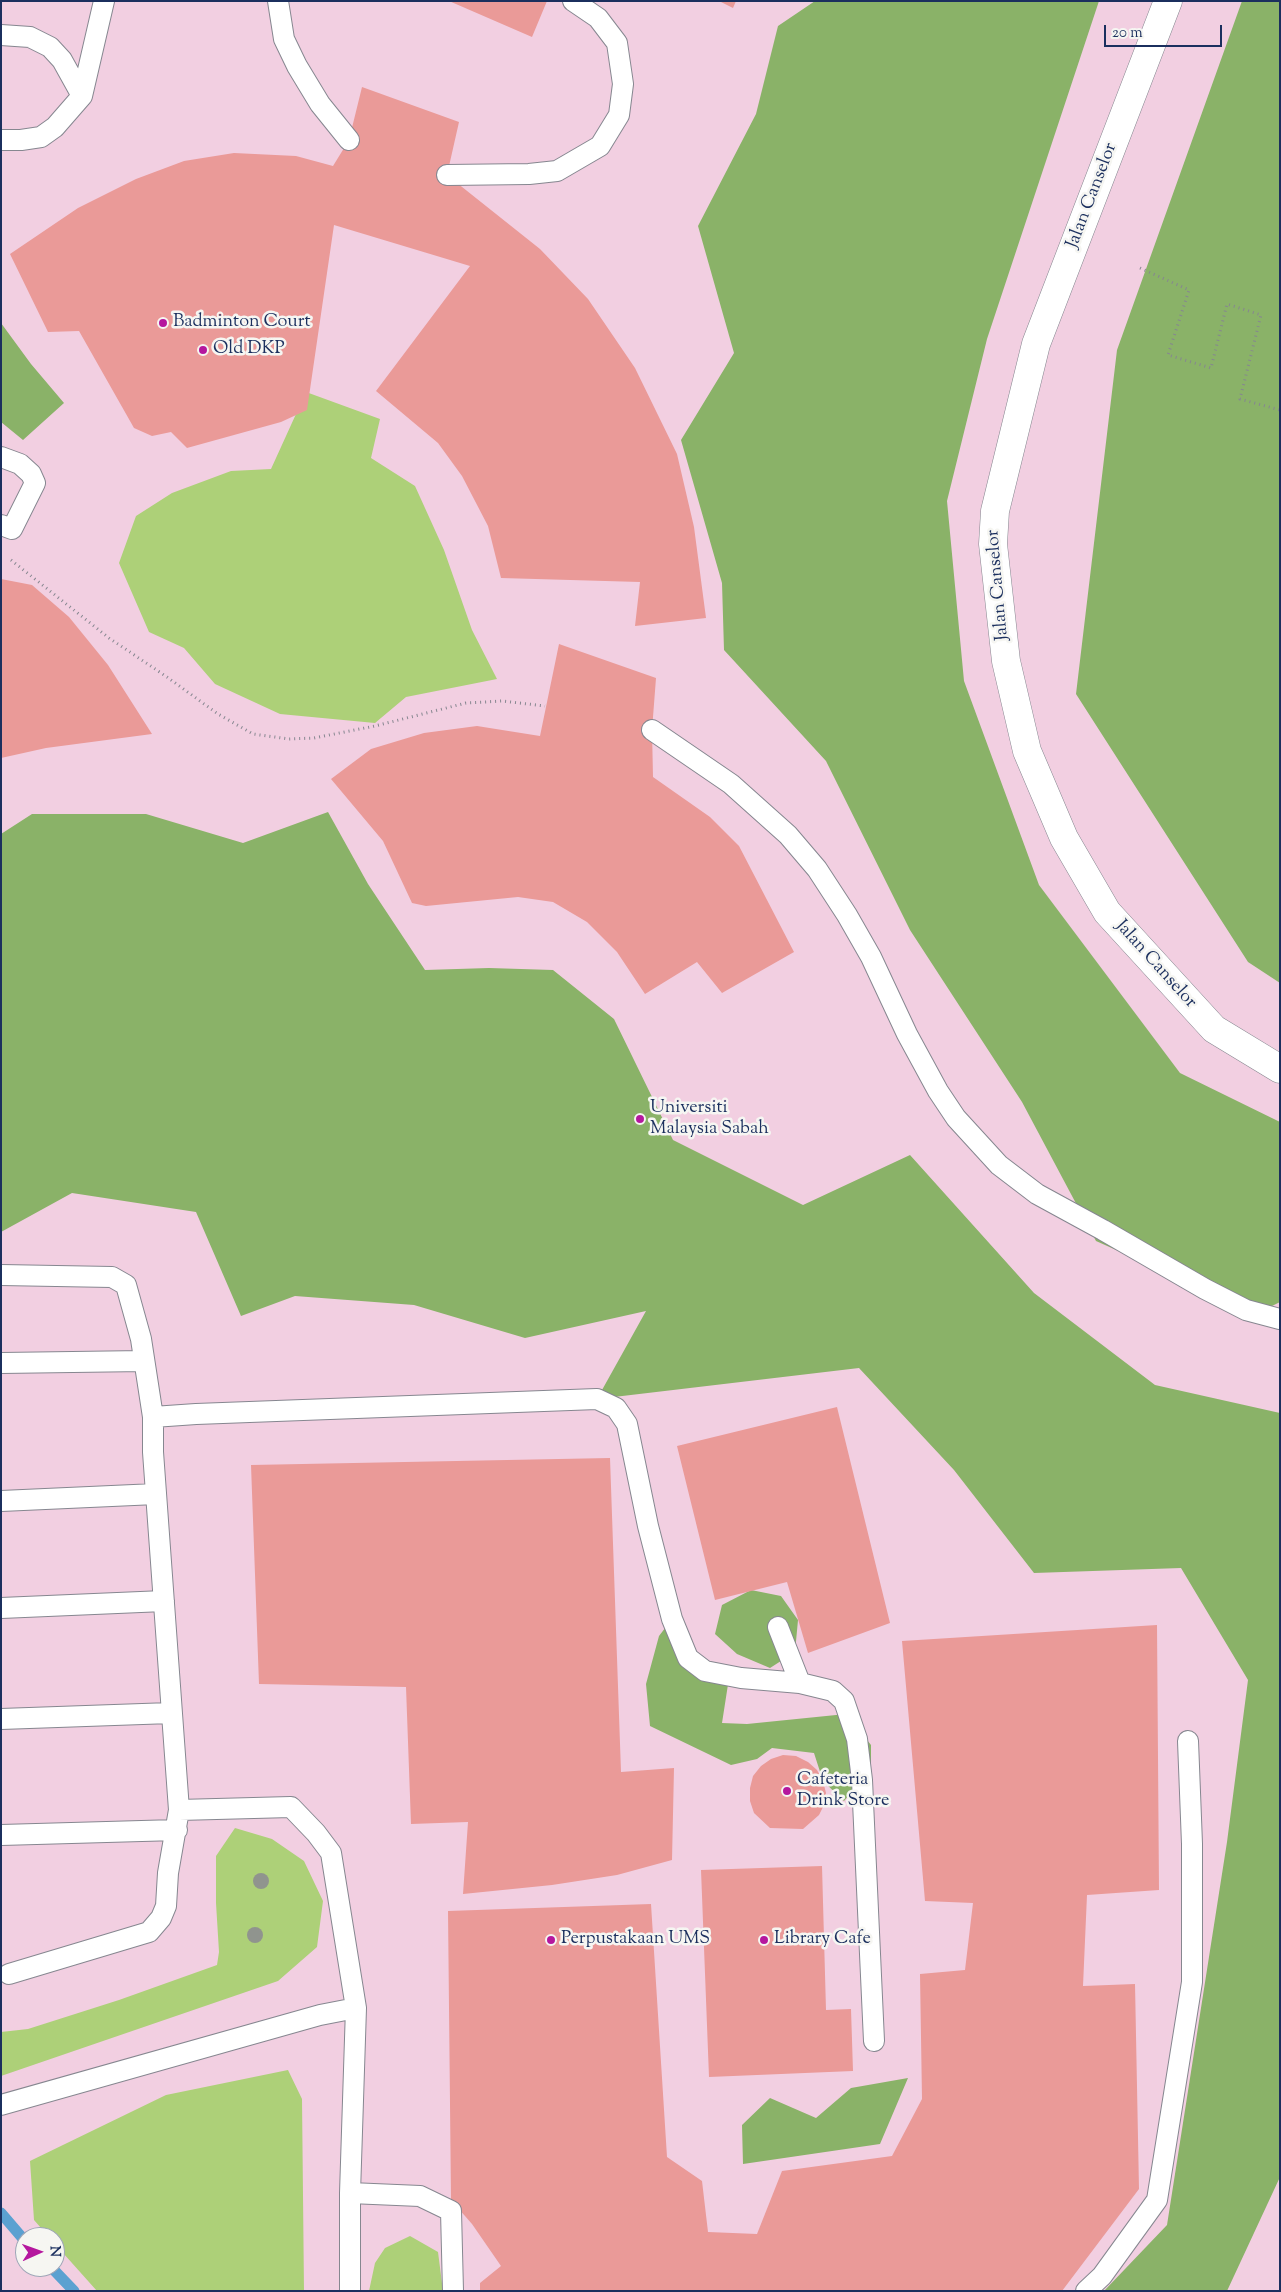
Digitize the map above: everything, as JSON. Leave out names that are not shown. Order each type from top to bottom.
[{"type":"street","name":"Jalan Canselor","points":[[1168,1],[1036,344],[995,511],[993,544],[1006,661],[1027,751],[1064,838],[1107,912],[1214,1029],[1280,1069]]},
{"type":"lane","points":[[1,140],[41,137],[55,127],[82,96],[104,1]]},
{"type":"lane","points":[[278,1],[284,39],[297,66],[320,104],[349,140]]},
{"type":"lane","points":[[447,175],[529,174],[557,171],[600,146],[619,115],[623,84],[617,43],[598,18],[573,1]]},
{"type":"lane","points":[[1,35],[30,37],[50,47],[62,60],[82,96]]},
{"type":"lane","points":[[1,457],[20,464],[31,474],[35,483],[6,527]]},
{"type":"lane","points":[[652,730],[731,784],[788,835],[817,869],[848,915],[871,957],[907,1034],[938,1091],[956,1118],[999,1165],[1037,1194],[1205,1289],[1246,1310],[1280,1319]]},
{"type":"lane","points":[[1,1275],[112,1277],[126,1285],[139,1331],[154,1417],[156,1494],[179,1810],[168,1873],[166,1906],[161,1918],[149,1932],[9,1974]]},
{"type":"lane","points":[[1,1363],[144,1361]]},
{"type":"lane","points":[[154,1417],[597,1399],[616,1408],[627,1424],[648,1526],[672,1619],[688,1658],[705,1670],[741,1678],[800,1683],[833,1691],[844,1701],[858,1739],[862,1780],[874,2041]]},
{"type":"lane","points":[[1,1501],[156,1494]]},
{"type":"lane","points":[[1,1608],[164,1601]]},
{"type":"lane","points":[[778,1627],[800,1683]]},
{"type":"lane","points":[[1,1720],[171,1713]]},
{"type":"lane","points":[[1086,2291],[1102,2276],[1157,2200],[1192,1982],[1192,1844],[1188,1741]]},
{"type":"lane","points":[[179,1810],[291,1807],[316,1833],[331,1853],[356,2008],[350,2193],[350,2291]]},
{"type":"lane","points":[[1,1835],[177,1830]]},
{"type":"lane","points":[[1,2105],[320,2016],[356,2008]]},
{"type":"lane","points":[[350,2193],[420,2196],[451,2211],[453,2291]]},
{"type":"path","points":[[1140,268],[1189,290],[1168,355],[1211,368],[1227,304],[1261,315],[1240,399],[1280,410]]},
{"type":"path","points":[[6,527],[8,557],[110,638],[218,714],[253,734],[288,739],[314,738],[375,726],[466,703],[502,701],[545,706]]},
{"type":"shaded area","name":"Universiti Malaysia Sabah","points":[[1,1],[1280,1],[1280,2291],[1,2291]]},
{"type":"green space","points":[[815,1],[1099,1],[987,339],[947,501],[964,681],[1039,885],[1180,1073],[1280,1122],[1280,1302],[1258,1313],[1096,1241],[1022,1102],[910,930],[826,761],[724,650],[722,583],[681,440],[734,353],[698,226],[756,114],[778,26]]},
{"type":"green space","points":[[1242,1],[1280,1],[1280,983],[1248,962],[1076,694],[1117,350]]},
{"type":"green space","points":[[1,323],[31,364],[64,403],[23,440],[1,422]]},
{"type":"green space","points":[[306,392],[380,419],[371,458],[415,486],[444,550],[472,630],[497,679],[406,697],[375,723],[280,714],[215,684],[184,648],[149,632],[119,563],[136,516],[172,493],[231,471],[271,469]]},
{"type":"green space","points":[[328,812],[368,884],[425,970],[489,968],[553,970],[614,1019],[673,1140],[803,1205],[910,1155],[1034,1293],[1155,1385],[1280,1413],[1280,2177],[1227,2291],[1104,2291],[1167,2225],[1227,1842],[1248,1680],[1181,1568],[1034,1573],[954,1470],[859,1368],[597,1399],[646,1311],[525,1338],[414,1305],[295,1296],[241,1316],[196,1212],[72,1193],[1,1232],[1,834],[32,814],[146,814],[243,843]]},
{"type":"green space","points":[[751,1590],[781,1596],[798,1620],[795,1652],[770,1668],[737,1654],[715,1634],[722,1605]]},
{"type":"green space","points":[[672,1619],[693,1661],[729,1678],[722,1723],[747,1724],[846,1714],[871,1745],[871,1769],[844,1801],[823,1781],[814,1753],[772,1748],[757,1759],[731,1765],[650,1726],[646,1684],[659,1636]]},
{"type":"green space","points":[[235,1828],[272,1839],[304,1861],[323,1901],[317,1947],[278,1981],[1,2076],[1,2032],[28,2029],[119,2000],[217,1965],[219,1952],[216,1856]]},
{"type":"green space","points":[[288,2070],[302,2099],[304,2291],[97,2291],[65,2255],[65,2227],[40,2227],[34,2220],[30,2161],[166,2095]]},
{"type":"green space","points":[[908,2078],[880,2144],[743,2164],[742,2125],[770,2098],[816,2118],[851,2088]]},
{"type":"green space","points":[[410,2236],[438,2252],[443,2291],[369,2291],[375,2263],[385,2248]]},
{"type":"building","points":[[449,1],[547,1],[532,37]]},
{"type":"building","points":[[719,1],[736,1],[733,8]]},
{"type":"building","name":"Old DKP","points":[[362,87],[459,122],[447,175],[540,249],[588,299],[635,368],[677,454],[694,527],[706,618],[635,626],[640,582],[501,578],[488,526],[462,476],[438,443],[376,391],[470,266],[334,225],[307,410],[281,422],[187,448],[171,432],[152,436],[134,428],[79,331],[48,332],[10,254],[78,208],[136,179],[184,161],[234,153],[296,156],[333,166],[349,140]]},
{"type":"building","points":[[1,579],[32,585],[69,617],[108,665],[152,734],[46,748],[1,758]]},
{"type":"building","points":[[559,644],[656,678],[652,730],[653,777],[710,817],[739,846],[794,952],[722,993],[697,962],[645,994],[617,952],[587,922],[553,902],[518,897],[426,906],[412,903],[383,841],[331,779],[371,749],[424,733],[477,726],[540,736]]},
{"type":"building","points":[[837,1407],[890,1623],[808,1653],[787,1582],[715,1600],[677,1446]]},
{"type":"building","name":"Perpustakaan UMS","points":[[610,1458],[621,1772],[674,1768],[672,1860],[617,1875],[552,1885],[463,1894],[468,1822],[411,1824],[406,1687],[259,1684],[251,1465]]},
{"type":"building","name":"Perpustakaan UMS","points":[[1157,1625],[1159,1890],[1087,1895],[1083,1986],[1135,1984],[1139,2189],[1062,2291],[480,2291],[480,2283],[501,2266],[472,2224],[451,2200],[448,1911],[651,1904],[667,2157],[702,2181],[708,2232],[757,2234],[782,2171],[892,2156],[922,2099],[920,1974],[965,1970],[973,1903],[925,1901],[902,1641]]},
{"type":"building","name":"Cafeteria Drink Store","points":[[783,1755],[796,1756],[808,1762],[817,1770],[823,1781],[826,1793],[824,1805],[819,1815],[803,1829],[770,1828],[754,1813],[750,1801],[750,1788],[753,1776],[761,1766],[771,1759]]},
{"type":"building","name":"Library Cafe","points":[[822,1866],[826,2010],[851,2009],[853,2071],[709,2077],[701,1870]]},
{"type":"waterway","points":[[1,2213],[15,2229]]},
{"type":"waterway","points":[[61,2277],[74,2291]]},
{"type":"place","name":"Badminton Court","points":[[163,323]]},
{"type":"place","name":"Old DKP","points":[[203,350]]},
{"type":"place","name":"Universiti Malaysia Sabah","points":[[640,1119]]},
{"type":"place","name":"Cafeteria Drink Store","points":[[787,1791]]},
{"type":"place","name":"Perpustakaan UMS","points":[[551,1940]]},
{"type":"place","name":"Library Cafe","points":[[764,1940]]}]
